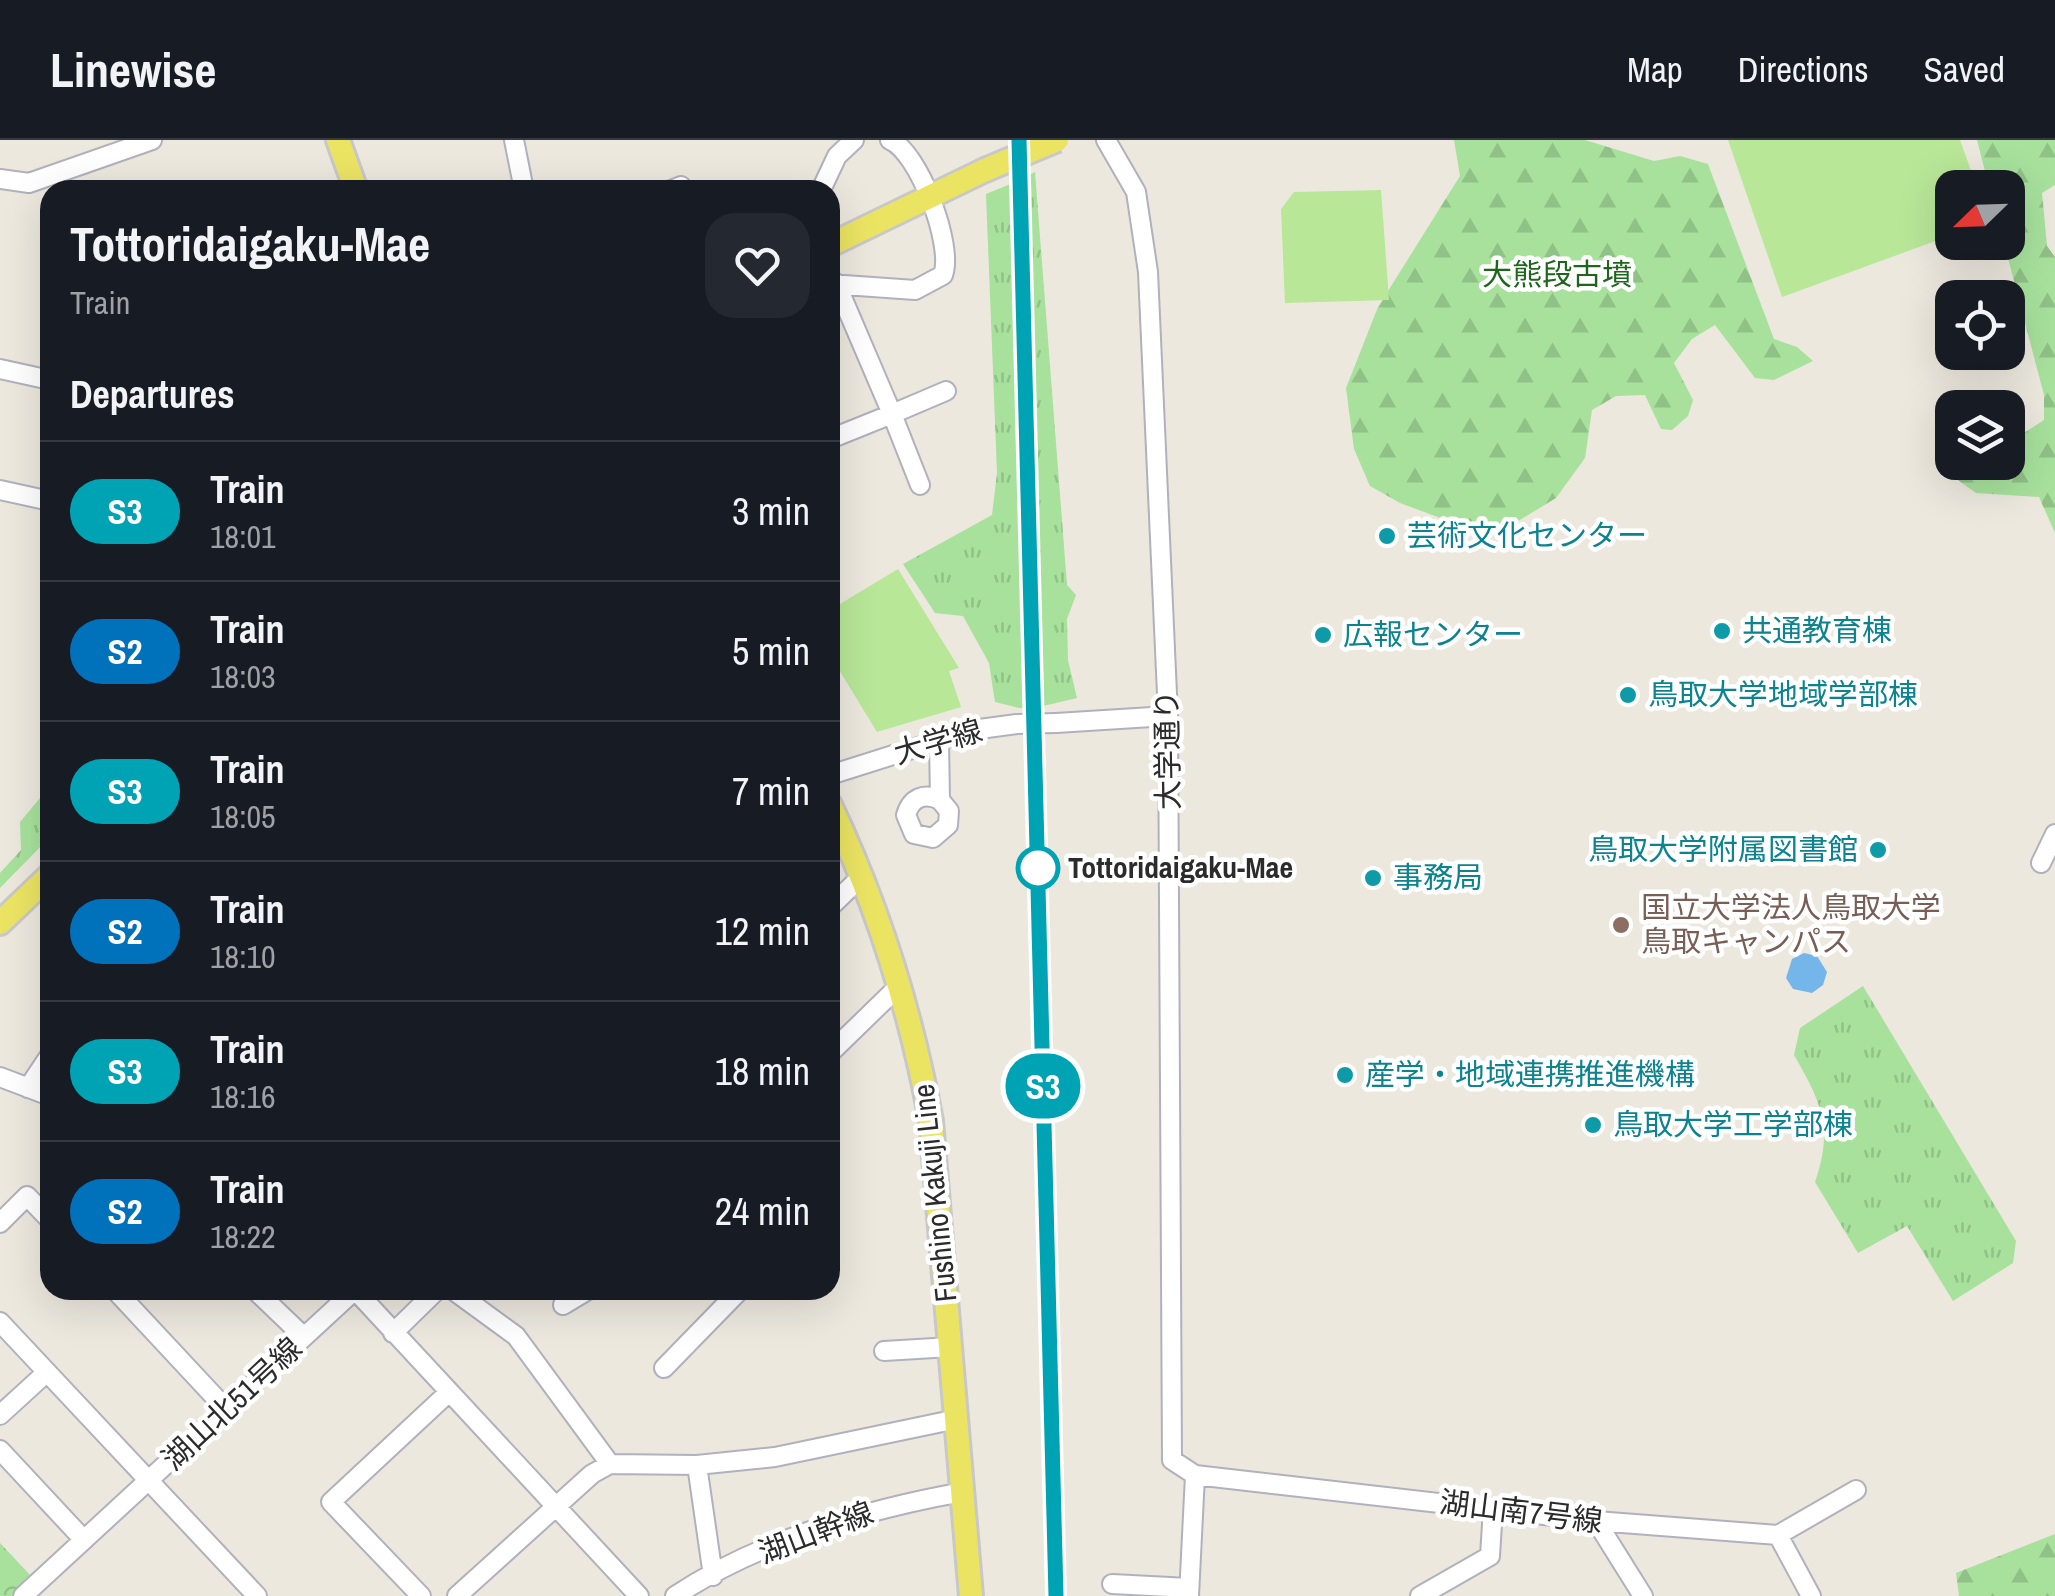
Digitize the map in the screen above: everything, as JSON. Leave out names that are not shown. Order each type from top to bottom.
[{"type":"main road","points":[[338,140],[352,180]]},
{"type":"main road","points":[[840,240],[928,194],[1057,140]]},
{"type":"main road","name":"Fushino Kakuji Line","points":[[840,827],[862,876],[899,986],[918,1048],[931,1121],[971,1596]]},
{"type":"main road","points":[[0,923],[40,885]]},
{"type":"street","points":[[0,179],[29,183],[110,147],[152,140]]},
{"type":"street","points":[[514,140],[522,180]]},
{"type":"street","points":[[826,180],[837,156],[854,140]]},
{"type":"street","points":[[840,285],[915,290],[943,275],[948,260],[928,194],[908,156],[890,140]]},
{"type":"street","name":"大学通り","points":[[1106,140],[1136,192],[1146,246],[1168,716],[1172,1460],[1195,1475]]},
{"type":"street","points":[[840,299],[920,486]]},
{"type":"street","points":[[0,369],[40,378]]},
{"type":"street","points":[[840,436],[946,391]]},
{"type":"street","points":[[0,490],[40,500]]},
{"type":"street","name":"大学線","points":[[840,772],[990,726],[1168,716]]},
{"type":"street","points":[[939,740],[940,800]]},
{"type":"street","points":[[2041,863],[2055,834]]},
{"type":"street","points":[[840,897],[862,876]]},
{"type":"street","points":[[840,1043],[899,986]]},
{"type":"street","points":[[28,1088],[40,1070]]},
{"type":"street","points":[[0,1077],[40,1092]]},
{"type":"street","points":[[0,1223],[27,1196],[40,1210]]},
{"type":"street","points":[[129,1300],[226,1409]]},
{"type":"street","points":[[266,1300],[304,1337]]},
{"type":"street","name":"湖山北51号線","points":[[22,1596],[345,1300]]},
{"type":"street","name":"湖山北51号線","points":[[365,1300],[640,1596]]},
{"type":"street","points":[[393,1333],[426,1300]]},
{"type":"street","points":[[467,1300],[516,1336],[610,1464]]},
{"type":"street","points":[[563,1305],[571,1300]]},
{"type":"street","points":[[664,1368],[730,1300]]},
{"type":"street","points":[[0,1322],[249,1593]]},
{"type":"street","points":[[884,1351],[951,1347]]},
{"type":"street","points":[[0,1415],[47,1372]]},
{"type":"street","points":[[421,1596],[331,1502],[448,1394]]},
{"type":"street","points":[[457,1596],[592,1474],[610,1464],[698,1465],[775,1457],[957,1419]]},
{"type":"street","points":[[0,1450],[84,1540]]},
{"type":"street","points":[[698,1465],[713,1576]]},
{"type":"street","points":[[1112,1584],[1189,1592],[1195,1475]]},
{"type":"street","name":"湖山南7号線","points":[[1195,1475],[1596,1521],[1778,1535]]},
{"type":"street","points":[[1811,1596],[1778,1535],[1856,1490]]},
{"type":"street","name":"湖山幹線","points":[[675,1596],[713,1576],[889,1505],[963,1492]]},
{"type":"street","points":[[1431,1593],[1490,1556],[1493,1508]]},
{"type":"street","points":[[1596,1521],[1644,1596]]},
{"type":"green space","name":"大熊段古墳","points":[[1454,140],[1585,140],[1654,161],[1680,156],[1708,164],[1774,339],[1797,347],[1813,361],[1774,380],[1755,378],[1715,325],[1692,339],[1674,363],[1693,400],[1688,416],[1672,430],[1661,429],[1645,395],[1616,396],[1592,410],[1585,458],[1556,498],[1510,526],[1470,529],[1400,503],[1370,486],[1354,449],[1346,388],[1378,307],[1460,176]]},
{"type":"green space","points":[[1728,140],[1960,140],[1971,170],[1935,170],[1935,241],[1782,297]]},
{"type":"green space","points":[[1977,140],[2055,140],[2055,185],[2042,193],[2047,246],[2055,257],[2055,533],[2039,497],[1976,493],[1958,480],[2025,480],[2025,432],[2044,420],[2044,395],[2025,323],[2025,280],[2014,280],[2008,260],[2025,260],[2025,170],[1985,170]]},
{"type":"green space","points":[[1035,172],[1067,585],[1076,595],[1067,619],[1068,660],[1077,698],[1039,707],[1027,176]]},
{"type":"green space","points":[[1013,183],[1023,708],[995,702],[989,663],[963,616],[935,613],[903,564],[992,515],[997,473],[986,194]]},
{"type":"green space","points":[[1381,190],[1389,300],[1285,303],[1281,209],[1294,192]]},
{"type":"green space","points":[[898,569],[959,668],[949,671],[961,707],[877,732],[840,671],[840,604]]},
{"type":"green space","points":[[40,798],[40,847],[0,888],[0,873],[21,850],[20,822]]},
{"type":"green space","points":[[1863,986],[2016,1241],[2013,1263],[1953,1301],[1907,1226],[1858,1253],[1815,1182],[1824,1130],[1818,1102],[1794,1055],[1800,1028]]},
{"type":"green space","points":[[2055,1534],[2055,1596],[1959,1596],[1956,1573]]},
{"type":"green space","points":[[0,1543],[32,1577],[11,1596],[0,1596]]},
{"type":"water","points":[[1804,953],[1817,956],[1827,972],[1823,985],[1812,993],[1793,989],[1786,978],[1792,959]]},
{"type":"railway","points":[[1019,140],[1057,1596]]},
{"type":"train","name":"S3","points":[[1019,140],[1056,1596]]},
{"type":"place","name":"芸術文化センター","points":[[1387,536]]},
{"type":"place","name":"共通教育棟","points":[[1722,631]]},
{"type":"place","name":"広報センター","points":[[1323,635]]},
{"type":"place","name":"鳥取大学地域学部棟","points":[[1628,695]]},
{"type":"place","name":"鳥取大学附属図書館","points":[[1878,850]]},
{"type":"place","name":"Tottoridaigaku-Mae","points":[[1038,868]]},
{"type":"place","name":"事務局","points":[[1373,878]]},
{"type":"place","name":"国立大学法人鳥取大学 鳥取キャンパス","points":[[1621,925]]},
{"type":"place","name":"産学・地域連携推進機構","points":[[1345,1075]]},
{"type":"place","name":"鳥取大学工学部棟","points":[[1593,1125]]}]
